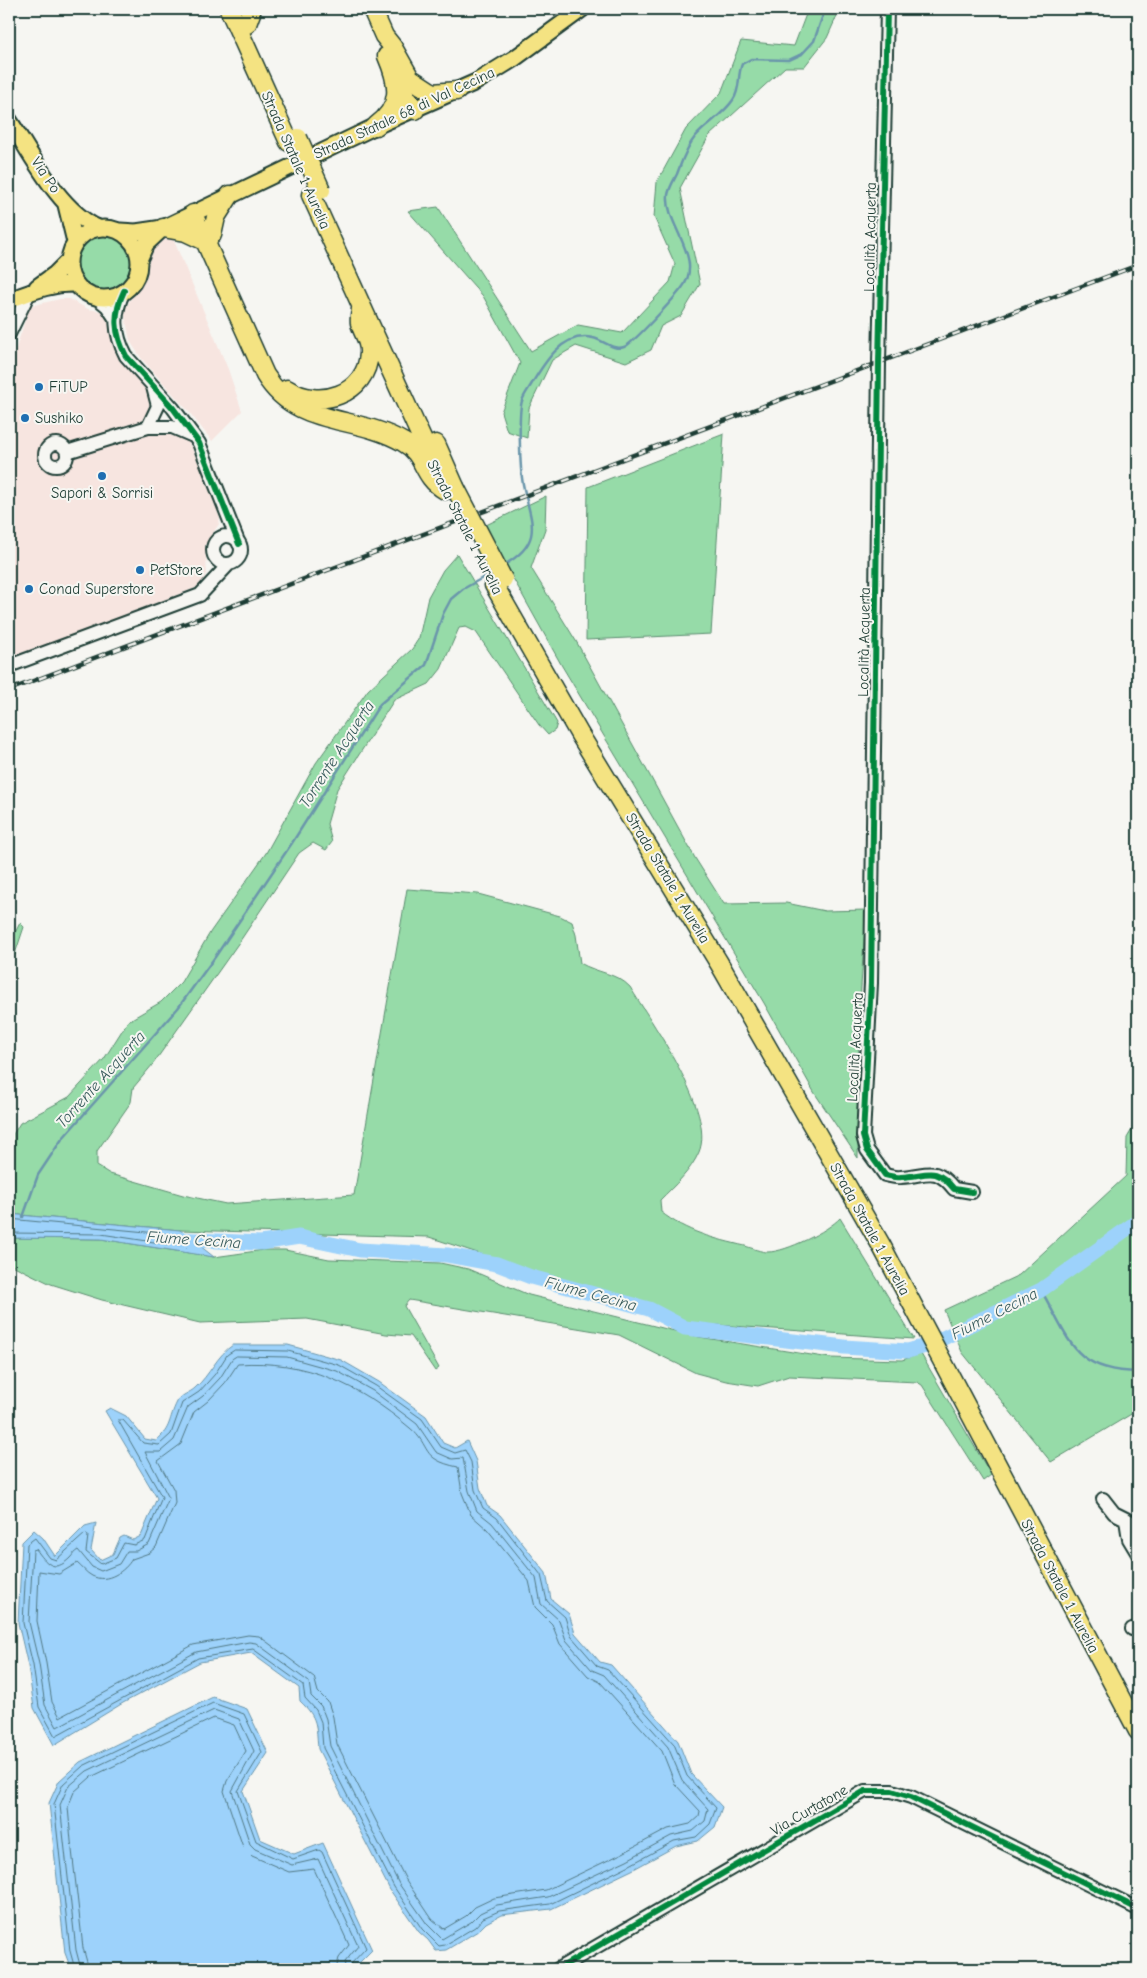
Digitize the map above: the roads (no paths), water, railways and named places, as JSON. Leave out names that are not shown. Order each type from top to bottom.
[{"type":"highway","name":"Strada Statale 1 Aurelia","points":[[229,9],[293,140],[449,490]]},
{"type":"highway","points":[[372,9],[384,36],[385,50],[403,80],[415,110]]},
{"type":"highway","name":"Strada Statale 1 Aurelia","points":[[246,14],[293,140]]},
{"type":"highway","points":[[403,80],[432,93],[457,91]]},
{"type":"highway","points":[[376,126],[391,114],[403,80]]},
{"type":"highway","name":"Strada Statale 1 Aurelia","points":[[316,193],[362,308],[449,490],[498,582],[584,732],[885,1243],[1138,1708]]},
{"type":"highway","points":[[230,195],[216,217],[208,238],[265,375],[278,394],[300,409],[362,426],[404,442],[420,457],[431,481],[449,490]]},
{"type":"highway","points":[[196,212],[272,371],[283,386],[298,396],[316,400],[332,398],[348,390],[365,370],[369,356],[369,343],[360,322],[362,308]]},
{"type":"highway","points":[[163,228],[208,238]]},
{"type":"highway","name":"Strada Statale 1 Aurelia","points":[[969,1398],[1138,1731]]},
{"type":"main road","name":"Strada Statale 68 di Val Cecina","points":[[124,292],[134,281],[139,260],[146,244],[163,228],[376,126],[457,91],[515,58],[582,9]]},
{"type":"main road","name":"Via Po","points":[[9,120],[66,205],[87,223],[98,228]]},
{"type":"main road","name":"Via Po","points":[[66,205],[75,242]]},
{"type":"main road","name":"Strada Statale 68 di Val Cecina","points":[[98,228],[136,232],[163,228]]},
{"type":"main road","points":[[9,300],[30,291],[55,274],[68,261],[75,242],[85,233],[98,228]]},
{"type":"main road","points":[[120,231],[135,246],[139,260]]},
{"type":"main road","points":[[68,261],[70,274],[83,292],[96,297],[111,297],[124,292]]},
{"type":"main road","points":[[30,291],[63,284],[76,284]]},
{"type":"street","name":"Località Acquerta","points":[[887,9],[871,983],[863,1136],[866,1150],[885,1174],[900,1178],[933,1172],[945,1177],[954,1189],[972,1192]]},
{"type":"street","points":[[9,333],[30,291]]},
{"type":"street","points":[[115,318],[117,307],[124,292]]},
{"type":"street","points":[[9,666],[200,595],[240,555],[239,544],[199,442],[152,384],[126,356],[121,346],[115,318],[107,306],[96,297]]},
{"type":"street","points":[[9,300],[17,314]]},
{"type":"street","points":[[9,328],[9,333]]},
{"type":"street","points":[[148,426],[158,406],[152,384]]},
{"type":"street","points":[[67,452],[148,426],[172,427],[195,437]]},
{"type":"street","points":[[209,585],[213,546],[217,540],[224,517],[222,500]]},
{"type":"street","points":[[217,540],[231,537],[239,544]]},
{"type":"street","points":[[213,553],[219,562],[229,564]]},
{"type":"street","points":[[1103,1499],[1109,1509],[1132,1522],[1129,1539],[1138,1554]]},
{"type":"street","name":"Via Curtatone","points":[[558,1969],[866,1791],[879,1790],[911,1797],[1138,1909]]},
{"type":"water","points":[[9,1214],[180,1230],[214,1257],[101,1239],[9,1238]]},
{"type":"water","points":[[233,1345],[288,1345],[341,1360],[379,1382],[426,1416],[443,1443],[455,1448],[467,1441],[476,1461],[480,1488],[487,1506],[500,1515],[546,1573],[551,1599],[569,1614],[575,1633],[600,1662],[611,1665],[678,1741],[691,1774],[722,1807],[715,1827],[698,1841],[676,1846],[632,1870],[551,1909],[501,1915],[446,1950],[436,1951],[419,1932],[390,1890],[318,1749],[315,1722],[310,1712],[300,1701],[299,1688],[251,1653],[200,1662],[123,1703],[54,1745],[34,1708],[28,1666],[18,1623],[22,1542],[34,1530],[43,1538],[55,1556],[85,1526],[96,1523],[91,1550],[100,1560],[113,1554],[120,1538],[124,1536],[133,1540],[141,1536],[157,1498],[105,1411],[110,1408],[126,1416],[145,1439],[156,1441],[165,1432],[178,1400],[200,1383],[222,1354]]},
{"type":"water","points":[[213,1697],[247,1709],[268,1753],[243,1791],[260,1839],[294,1854],[323,1843],[372,1950],[353,1969],[71,1969],[65,1953],[49,1803],[59,1781],[80,1762]]},
{"type":"waterway","name":"Torrente Acquerta","points":[[504,565],[526,547],[532,529],[523,484],[520,455],[521,408],[525,395],[548,359],[564,344],[572,339],[582,337],[597,339],[616,348],[624,347],[663,310],[682,288],[688,277],[689,265],[687,254],[672,218],[668,195],[687,150],[695,137],[725,110],[733,100],[737,91],[742,64],[751,59],[789,60],[802,54],[814,41],[825,9]]},
{"type":"waterway","name":"Torrente Acquerta","points":[[23,1217],[38,1175],[62,1139],[178,1008],[292,843],[380,704],[426,665],[443,614],[451,599],[463,589],[493,572]]},
{"type":"waterway","name":"Fiume Cecina","points":[[174,1239],[261,1243],[299,1237],[360,1250],[447,1255],[497,1264],[531,1277],[649,1309],[685,1328],[844,1347],[908,1351],[929,1345],[1041,1290],[1138,1221]]},
{"type":"waterway","points":[[1041,1290],[1067,1338],[1086,1359],[1100,1366],[1138,1372]]},
{"type":"railway","points":[[9,690],[1138,265]]},
{"type":"place","name":"FiTUP","points":[[39,387]]},
{"type":"place","name":"Sushiko","points":[[25,418]]},
{"type":"place","name":"Sapori & Sorrisi","points":[[102,476]]},
{"type":"place","name":"PetStore","points":[[140,570]]},
{"type":"place","name":"Conad Superstore","points":[[29,589]]}]
